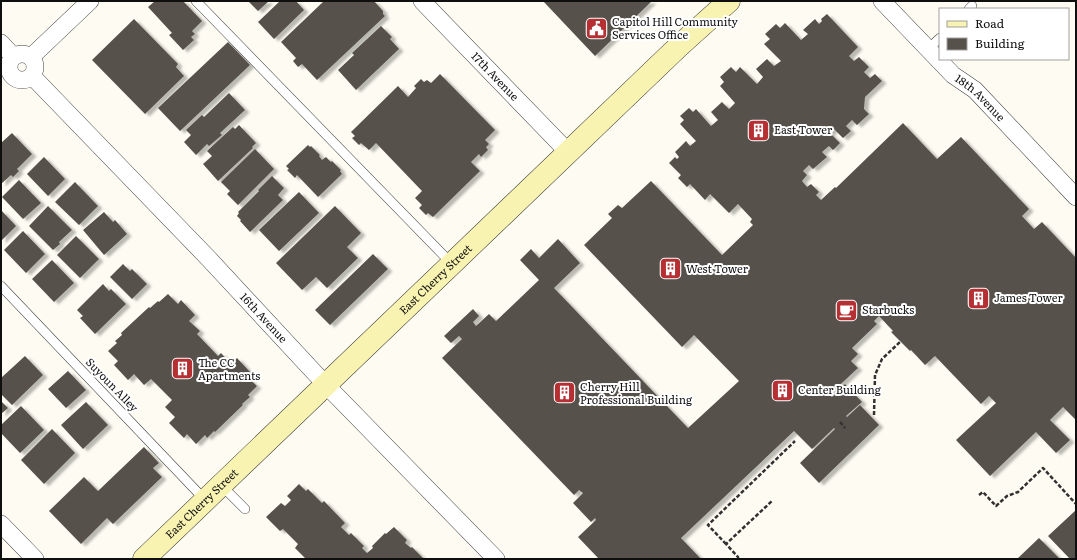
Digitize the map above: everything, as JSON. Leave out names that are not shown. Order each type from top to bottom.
[{"type":"main road","name":"East Cherry Street","points":[[144,559],[679,46],[729,1]]},
{"type":"street","points":[[31,57],[90,1]]},
{"type":"street","name":"17th Avenue","points":[[422,1],[568,152]]},
{"type":"street","name":"18th Avenue","points":[[882,1],[934,44]]},
{"type":"street","points":[[1,43],[13,56]]},
{"type":"street","points":[[22,53],[31,57],[35,63],[32,76],[23,80],[14,78],[6,80],[8,67],[13,56],[22,53]]},
{"type":"street","name":"18th Avenue","points":[[944,60],[953,75],[974,90],[1076,197]]},
{"type":"street","name":"16th Avenue","points":[[32,76],[209,259],[326,385],[496,559]]},
{"type":"street","points":[[1,524],[35,559]]},
{"type":"lane","points":[[196,1],[452,264]]},
{"type":"lane","name":"Suyoun Alley","points":[[1,286],[206,500]]},
{"type":"lane","points":[[221,485],[245,509]]},
{"type":"path","points":[[874,415],[876,375],[882,359],[900,342]]},
{"type":"path","points":[[840,422],[845,428]]},
{"type":"path","points":[[738,559],[738,557],[708,525],[795,441]]},
{"type":"path","points":[[979,495],[983,492],[996,506],[1007,496],[1018,492],[1043,468],[1076,504]]},
{"type":"path","points":[[726,544],[772,501]]},
{"type":"building","points":[[155,1],[183,1],[202,21],[192,31],[195,34],[191,37],[194,40],[183,50],[169,35],[172,33],[148,7]]},
{"type":"building","points":[[248,1],[269,1],[258,11]]},
{"type":"building","points":[[280,1],[296,1],[304,10],[274,39],[258,22]]},
{"type":"building","points":[[324,1],[374,1],[383,11],[385,16],[317,80],[302,64],[298,67],[293,61],[296,58],[281,42]]},
{"type":"building","name":"Capitol Hill Community Services Office","points":[[543,1],[652,1],[595,56]]},
{"type":"building","points":[[827,14],[858,47],[849,56],[854,61],[859,57],[869,67],[864,72],[870,78],[875,74],[882,81],[865,97],[864,109],[869,114],[857,125],[852,120],[846,126],[851,131],[843,138],[834,129],[830,133],[840,143],[833,150],[829,146],[822,152],[827,157],[813,169],[809,165],[803,171],[807,175],[802,181],[807,187],[811,184],[819,192],[816,195],[821,200],[835,187],[836,188],[903,123],[937,159],[961,137],[1029,209],[1022,216],[1034,229],[1042,222],[1076,258],[1076,420],[1063,407],[1050,420],[1070,440],[1056,453],[1036,432],[990,476],[956,440],[996,403],[989,396],[981,404],[935,356],[925,365],[891,332],[893,331],[879,316],[874,321],[877,324],[852,348],[858,354],[851,361],[858,368],[829,395],[832,397],[845,384],[862,402],[846,416],[847,417],[860,405],[879,425],[819,483],[800,463],[835,429],[834,428],[812,449],[794,431],[681,538],[701,559],[599,559],[578,537],[596,520],[595,518],[591,522],[573,503],[583,493],[579,490],[574,495],[442,358],[462,339],[459,336],[451,343],[444,336],[473,309],[479,316],[473,322],[476,326],[489,314],[496,321],[539,280],[520,260],[531,249],[539,258],[558,239],[580,263],[554,288],[688,428],[739,381],[694,335],[682,347],[584,245],[612,218],[608,214],[618,205],[622,208],[651,181],[722,255],[753,225],[750,222],[752,219],[738,204],[729,213],[710,194],[705,200],[690,184],[687,187],[678,178],[681,175],[669,163],[675,157],[677,159],[679,157],[675,152],[686,141],[690,146],[696,141],[680,124],[684,120],[680,116],[689,108],[693,112],[696,109],[711,126],[718,120],[711,112],[722,102],[729,109],[735,103],[720,86],[724,82],[720,77],[731,67],[736,72],[740,67],[757,84],[763,77],[756,69],[767,59],[774,66],[781,61],[764,44],[770,39],[765,34],[776,24],[780,28],[785,23],[801,40],[808,34],[803,30],[815,19],[819,24],[822,21],[821,19]]},
{"type":"building","points":[[134,19],[178,64],[176,67],[184,76],[145,114],[92,60]]},
{"type":"building","points":[[381,26],[392,37],[390,39],[399,49],[356,90],[338,70],[354,55],[352,53]]},
{"type":"building","points":[[228,42],[250,65],[180,131],[158,108]]},
{"type":"building","points":[[440,74],[495,130],[485,140],[489,144],[486,147],[488,150],[481,157],[479,154],[471,162],[480,171],[433,217],[428,213],[426,215],[419,208],[422,205],[415,198],[422,191],[376,143],[369,150],[361,143],[359,145],[352,138],[355,136],[351,132],[398,86],[408,97],[416,88],[414,86],[421,79],[424,82],[427,80],[431,83]]},
{"type":"building","points":[[229,93],[245,110],[220,133],[222,135],[209,146],[207,144],[196,155],[184,142],[191,135],[186,130],[202,115],[204,117]]},
{"type":"building","points":[[239,125],[256,143],[252,147],[253,148],[218,181],[203,164],[212,156],[207,151],[233,127],[235,129]]},
{"type":"building","points":[[12,133],[32,154],[17,169],[19,171],[13,177],[11,175],[1,184],[1,143]]},
{"type":"building","points":[[308,145],[320,155],[319,156],[322,160],[326,157],[331,162],[332,161],[341,170],[340,171],[342,174],[318,197],[297,175],[295,178],[287,170],[289,169],[286,166]]},
{"type":"building","points":[[255,149],[274,169],[238,205],[227,194],[230,191],[221,182]]},
{"type":"building","points":[[44,157],[65,179],[48,196],[27,174]]},
{"type":"building","points":[[272,176],[284,188],[278,195],[283,200],[250,232],[237,216],[239,213],[238,212]]},
{"type":"building","points":[[19,180],[41,203],[23,219],[2,197]]},
{"type":"building","points":[[75,182],[98,206],[79,225],[55,202]]},
{"type":"building","points":[[299,192],[319,213],[279,251],[259,230]]},
{"type":"building","points":[[48,206],[72,230],[53,250],[29,226]]},
{"type":"building","points":[[335,206],[361,233],[347,247],[358,258],[327,288],[316,277],[302,290],[276,263]]},
{"type":"building","points":[[1,210],[16,226],[1,241]]},
{"type":"building","points":[[104,212],[113,222],[115,220],[127,234],[104,255],[83,230]]},
{"type":"building","points":[[23,231],[45,254],[26,273],[4,250]]},
{"type":"building","points":[[76,236],[99,259],[80,278],[57,255]]},
{"type":"building","points":[[373,254],[388,269],[330,325],[315,310]]},
{"type":"building","points":[[52,260],[74,283],[54,302],[32,279]]},
{"type":"building","points":[[123,264],[130,271],[132,269],[147,284],[132,299],[110,277]]},
{"type":"building","points":[[103,284],[109,291],[111,289],[126,304],[95,334],[80,318],[83,316],[77,310]]},
{"type":"building","name":"The CC Apartments","points":[[168,294],[178,304],[181,300],[195,315],[189,321],[200,331],[197,334],[218,356],[221,353],[231,364],[237,358],[251,373],[247,377],[257,386],[248,395],[250,397],[242,404],[243,405],[215,432],[214,431],[207,438],[205,435],[196,444],[187,434],[184,438],[169,423],[175,417],[165,407],[172,400],[151,379],[144,385],[134,374],[128,380],[114,365],[118,361],[108,351],[117,343],[115,341],[122,335],[121,333],[149,307],[150,308],[158,301],[159,302]]},
{"type":"building","points":[[25,356],[43,375],[12,405],[1,394],[1,378]]},
{"type":"building","points":[[68,371],[86,390],[66,408],[48,389]]},
{"type":"building","points":[[1,401],[8,408],[1,414]]},
{"type":"building","points":[[86,402],[108,425],[83,449],[61,425]]},
{"type":"building","points":[[21,406],[44,430],[20,453],[1,433],[1,425]]},
{"type":"building","points":[[52,429],[75,453],[44,484],[21,460]]},
{"type":"building","points":[[144,447],[159,463],[153,468],[162,477],[113,524],[107,518],[81,544],[49,511],[84,477],[98,491]]},
{"type":"building","points":[[299,484],[306,491],[308,489],[322,503],[324,501],[345,523],[341,527],[349,535],[351,533],[364,546],[362,548],[367,553],[385,533],[386,534],[394,527],[407,540],[405,543],[411,548],[412,547],[424,559],[306,559],[295,548],[298,544],[283,529],[280,531],[266,517],[281,503],[285,506],[291,500],[287,496]]},
{"type":"building","points":[[1076,510],[1076,559],[1070,559],[1048,536]]},
{"type":"building","points":[[1039,538],[1060,559],[1017,559]]},
{"type":"place","name":"Capitol Hill Community Services Office","points":[[596,28]]},
{"type":"place","name":"East Tower","points":[[759,130]]},
{"type":"place","name":"West Tower","points":[[671,269]]},
{"type":"place","name":"James Tower","points":[[978,298]]},
{"type":"place","name":"Starbucks","points":[[847,310]]},
{"type":"place","name":"The CC Apartments","points":[[182,369]]},
{"type":"place","name":"Center Building","points":[[782,390]]},
{"type":"place","name":"Cherry Hill Professional Building","points":[[565,393]]}]
